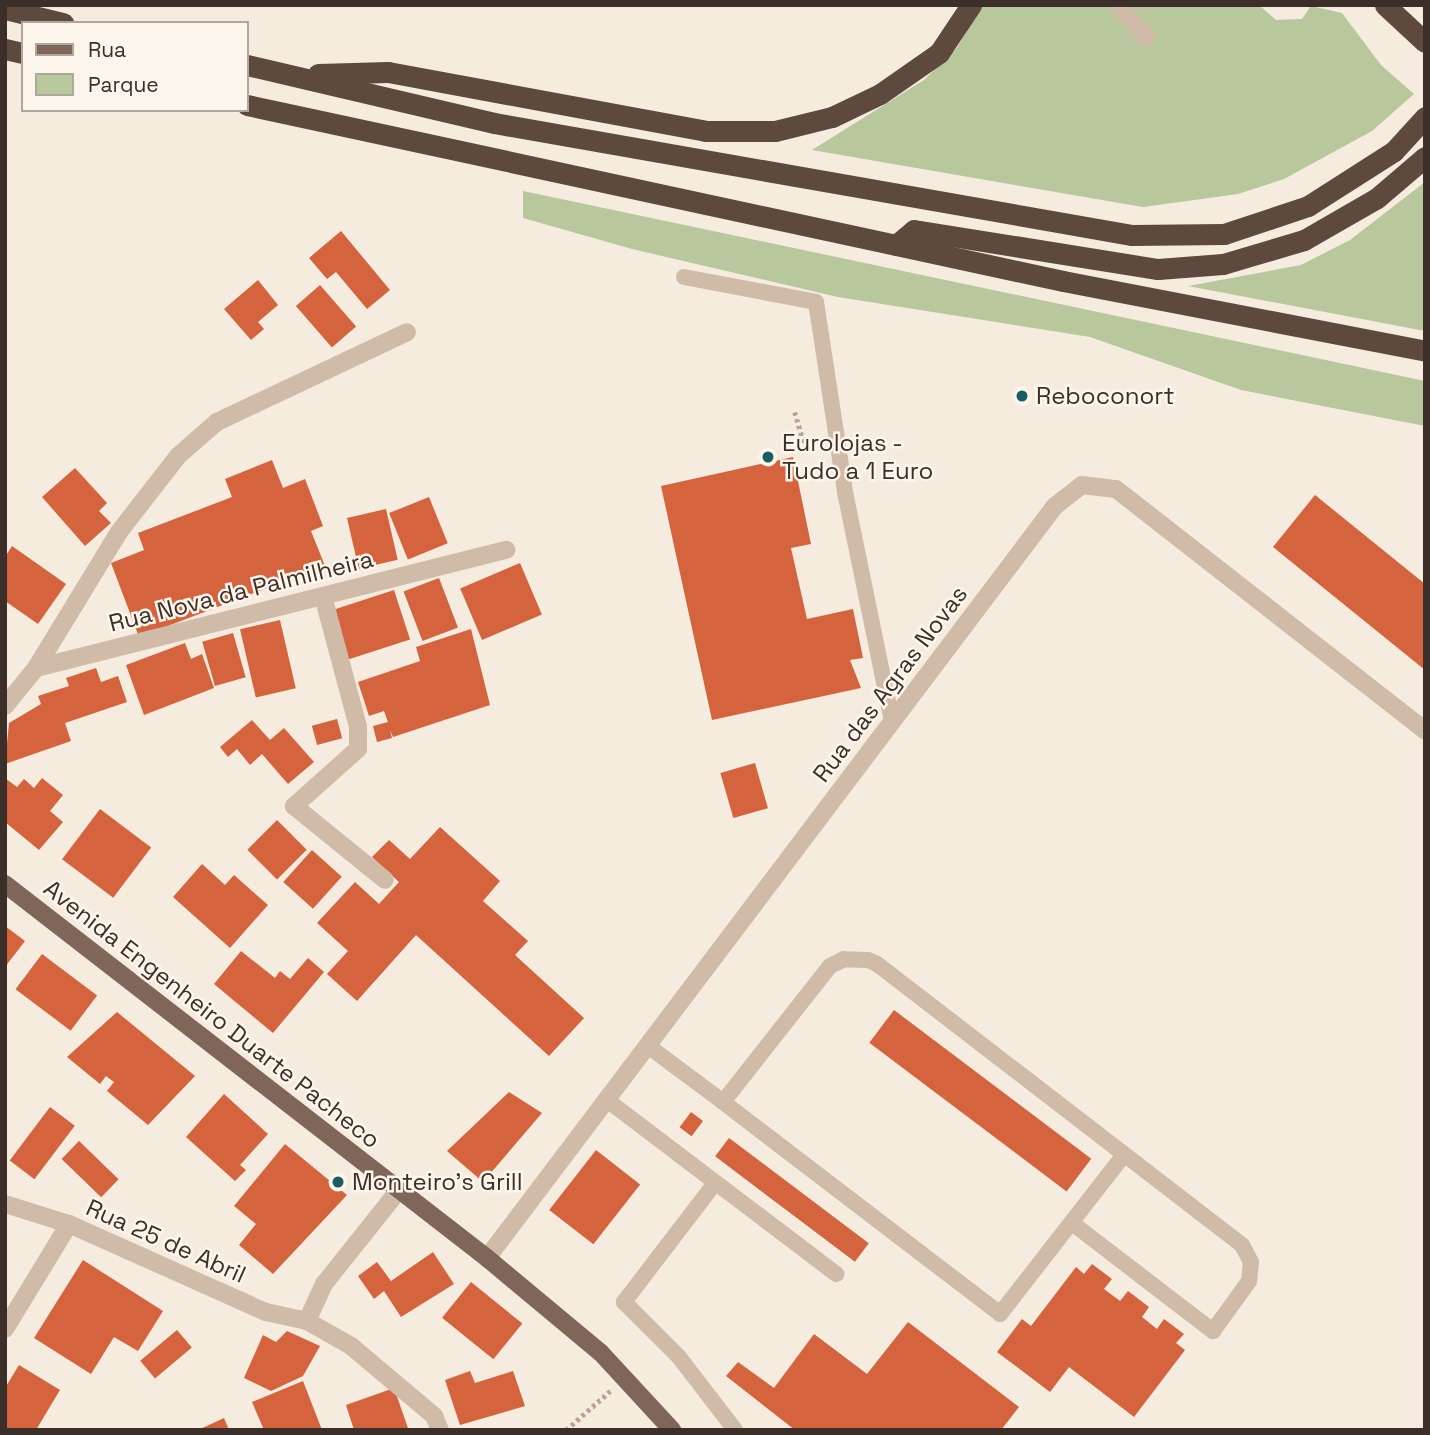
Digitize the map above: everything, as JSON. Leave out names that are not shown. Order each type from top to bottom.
[{"type":"highway","points":[[288,75],[388,72],[705,131],[775,131],[832,117],[880,94],[939,53],[971,5]]},
{"type":"highway","points":[[1385,5],[1420,38]]},
{"type":"highway","points":[[5,9],[55,21]]},
{"type":"highway","points":[[248,65],[494,123],[1132,236],[1183,238],[1224,234],[1308,206],[1383,159],[1425,117]]},
{"type":"highway","points":[[248,105],[896,245],[1425,351]]},
{"type":"highway","points":[[896,245],[914,230],[1158,269],[1223,264],[1304,240],[1377,198],[1425,157]]},
{"type":"main road","name":"Avenida Engenheiro Duarte Pacheco","points":[[5,884],[487,1258],[601,1353],[673,1430]]},
{"type":"street","points":[[1117,5],[1146,37]]},
{"type":"street","points":[[5,706],[36,668],[119,532],[178,456],[217,422],[407,332]]},
{"type":"street","name":"Rua das Agras Novas","points":[[487,1258],[1055,506],[1082,485],[1116,489],[1425,730]]},
{"type":"street","name":"Rua Nova da Palmilheira","points":[[36,668],[506,550]]},
{"type":"street","points":[[323,596],[358,748],[294,806],[385,880]]},
{"type":"street","points":[[307,1321],[324,1284],[398,1189]]},
{"type":"street","name":"Rua 25 de Abril","points":[[5,1203],[69,1224],[266,1312],[307,1321],[351,1346],[433,1416],[440,1430]]},
{"type":"street","points":[[5,1329],[69,1224]]},
{"type":"lane","points":[[684,277],[816,302],[845,491],[892,722]]},
{"type":"lane","points":[[723,1102],[824,972],[859,958],[877,964],[1250,1256],[1250,1281],[1213,1331],[1072,1223]]},
{"type":"lane","points":[[648,1046],[1000,1314],[1124,1155]]},
{"type":"lane","points":[[607,1100],[836,1275]]},
{"type":"lane","points":[[715,1182],[624,1302],[679,1357],[735,1430]]},
{"type":"path","points":[[795,412],[805,448]]},
{"type":"path","points":[[566,1430],[588,1415]]},
{"type":"green space","points":[[983,5],[1259,5],[1276,20],[1302,19],[1311,6],[1342,13],[1381,65],[1414,94],[1372,131],[1284,179],[1238,194],[1143,207],[812,150],[924,80],[956,49]]},
{"type":"green space","points":[[1425,182],[1425,331],[1188,286],[1301,265],[1350,240]]},
{"type":"green space","points":[[523,191],[1425,381],[1425,426],[1241,390],[1090,337],[838,297],[632,249],[523,218]]},
{"type":"building","points":[[341,231],[390,290],[367,309],[336,272],[327,279],[309,258]]},
{"type":"building","points":[[258,280],[278,305],[258,322],[264,329],[251,340],[224,309]]},
{"type":"building","points":[[320,285],[356,327],[332,348],[296,306]]},
{"type":"building","points":[[793,457],[811,544],[791,548],[807,619],[853,609],[863,658],[850,660],[861,688],[712,720],[661,486]]},
{"type":"building","points":[[272,460],[283,488],[305,479],[323,526],[311,531],[325,566],[139,637],[111,563],[144,550],[138,533],[232,497],[225,479]]},
{"type":"building","points":[[75,468],[107,503],[99,511],[111,523],[85,546],[42,497]]},
{"type":"building","points":[[1315,495],[1425,584],[1425,670],[1273,547]]},
{"type":"building","points":[[429,497],[448,543],[408,559],[389,513]]},
{"type":"building","points":[[386,509],[398,560],[359,569],[347,518]]},
{"type":"building","points":[[12,546],[66,584],[38,624],[5,601],[5,557]]},
{"type":"building","points":[[520,563],[542,615],[482,640],[460,588]]},
{"type":"building","points":[[439,578],[458,627],[423,641],[404,592]]},
{"type":"building","points":[[394,590],[410,639],[347,660],[331,610]]},
{"type":"building","points":[[280,620],[296,688],[256,697],[240,629]]},
{"type":"building","points":[[471,629],[490,705],[393,737],[390,730],[392,738],[377,742],[373,726],[388,722],[384,711],[369,716],[358,682],[420,661],[416,647]]},
{"type":"building","points":[[233,633],[246,677],[215,686],[202,642]]},
{"type":"building","points":[[185,643],[191,659],[202,654],[214,688],[144,715],[126,665]]},
{"type":"building","points":[[96,668],[101,682],[118,676],[127,702],[65,723],[71,741],[5,764],[9,723],[41,704],[38,696],[69,686],[66,678]]},
{"type":"building","points":[[337,719],[342,738],[317,745],[312,726]]},
{"type":"building","points":[[252,720],[270,740],[284,728],[314,762],[288,784],[262,754],[250,765],[237,749],[228,757],[220,747]]},
{"type":"building","points":[[755,763],[768,808],[733,818],[720,773]]},
{"type":"building","points":[[5,778],[17,787],[24,779],[34,788],[42,778],[63,795],[50,811],[63,822],[39,850],[5,822]]},
{"type":"building","points":[[100,809],[151,848],[113,898],[62,859]]},
{"type":"building","points":[[277,820],[307,850],[277,879],[247,850]]},
{"type":"building","points":[[440,827],[500,881],[483,901],[528,941],[515,955],[584,1018],[549,1056],[416,935],[357,1001],[327,974],[348,951],[317,923],[355,882],[379,904],[399,882],[372,857],[389,840],[410,859]]},
{"type":"building","points":[[312,850],[342,877],[313,909],[283,882]]},
{"type":"building","points":[[202,864],[225,885],[234,875],[268,905],[230,948],[173,897]]},
{"type":"building","points":[[5,926],[25,941],[5,967]]},
{"type":"building","points":[[241,951],[275,978],[280,971],[290,979],[308,958],[324,972],[273,1033],[214,984]]},
{"type":"building","points":[[42,954],[97,996],[71,1031],[16,989]]},
{"type":"building","points":[[894,1010],[1091,1159],[1067,1191],[869,1043]]},
{"type":"building","points":[[117,1012],[195,1076],[148,1125],[107,1091],[114,1082],[106,1076],[100,1084],[67,1057]]},
{"type":"building","points":[[509,1092],[542,1113],[483,1182],[447,1151]]},
{"type":"building","points":[[224,1094],[268,1134],[240,1165],[246,1170],[235,1181],[186,1137]]},
{"type":"building","points":[[50,1107],[75,1126],[34,1179],[10,1161]]},
{"type":"building","points":[[691,1112],[703,1121],[692,1136],[680,1127]]},
{"type":"building","points":[[729,1138],[869,1243],[855,1262],[715,1156]]},
{"type":"building","points":[[79,1141],[119,1179],[101,1197],[62,1159]]},
{"type":"building","points":[[285,1144],[347,1195],[273,1274],[239,1245],[256,1224],[234,1206]]},
{"type":"building","points":[[596,1150],[640,1184],[593,1244],[549,1210]]},
{"type":"building","points":[[433,1252],[454,1284],[401,1317],[384,1291],[374,1299],[358,1276],[377,1262],[391,1281]]},
{"type":"building","points":[[83,1260],[163,1311],[138,1351],[114,1337],[91,1374],[34,1338]]},
{"type":"building","points":[[1092,1264],[1112,1279],[1104,1289],[1120,1301],[1128,1291],[1149,1307],[1142,1317],[1157,1329],[1164,1319],[1184,1334],[1176,1343],[1185,1350],[1134,1417],[1069,1367],[1050,1392],[997,1352],[1022,1319],[1031,1326],[1076,1267],[1084,1274]]},
{"type":"building","points":[[471,1282],[522,1324],[493,1359],[442,1318]]},
{"type":"building","points":[[908,1322],[1019,1407],[1001,1430],[795,1430],[726,1376],[738,1362],[774,1388],[814,1334],[867,1374]]},
{"type":"building","points":[[177,1330],[192,1348],[155,1378],[140,1361]]},
{"type":"building","points":[[287,1331],[320,1346],[303,1376],[271,1391],[244,1378],[263,1335],[276,1342]]},
{"type":"building","points":[[19,1365],[60,1390],[36,1430],[5,1430],[5,1388]]},
{"type":"building","points":[[470,1371],[475,1383],[513,1371],[525,1406],[460,1425],[445,1380]]},
{"type":"building","points":[[303,1381],[322,1430],[264,1430],[252,1402]]},
{"type":"building","points":[[394,1388],[408,1428],[354,1430],[346,1405]]},
{"type":"building","points":[[224,1418],[229,1430],[198,1430]]},
{"type":"place","name":"Reboconort","points":[[1022,396]]},
{"type":"place","name":"Eurolojas - Tudo a 1 Euro","points":[[768,457]]},
{"type":"place","name":"Monteiro's Grill","points":[[338,1182]]}]
